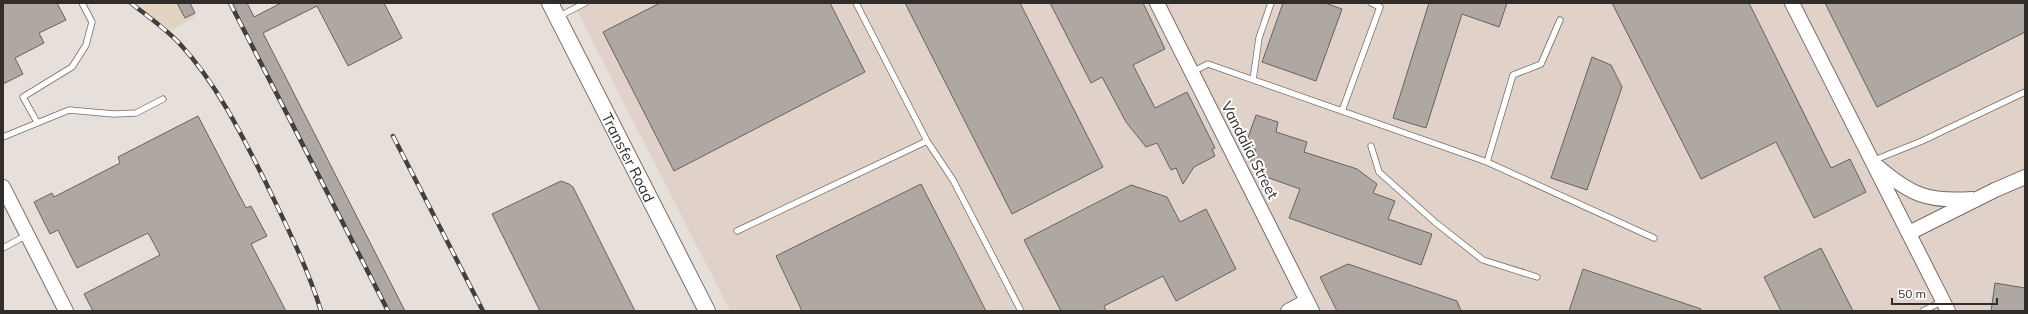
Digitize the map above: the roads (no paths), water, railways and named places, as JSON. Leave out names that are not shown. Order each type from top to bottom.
[{"type":"main road","name":"Transfer Road","points":[[550,3],[707,311]]},
{"type":"street","name":"Vandalia Street","points":[[1157,3],[1310,306]]},
{"type":"street","points":[[1792,3],[1946,306]]},
{"type":"street","points":[[1871,161],[1898,184],[1914,192],[1946,200],[1978,198]]},
{"type":"street","points":[[1909,233],[1978,198],[2025,178]]},
{"type":"street","points":[[3,187],[66,311]]},
{"type":"street","points":[[1288,311],[1310,306]]},
{"type":"lane","points":[[37,122],[23,97],[72,67],[86,45],[92,22],[82,3]]},
{"type":"lane","points":[[558,18],[585,3]]},
{"type":"lane","points":[[856,3],[927,141],[953,180],[1021,311]]},
{"type":"lane","points":[[1253,80],[1258,38],[1270,3]]},
{"type":"lane","points":[[1342,111],[1380,6],[1371,3]]},
{"type":"lane","points":[[1487,162],[1513,75],[1541,64],[1560,20]]},
{"type":"lane","points":[[1192,72],[1208,64],[1487,162],[1654,238]]},
{"type":"lane","points":[[1871,161],[1922,141],[2025,92]]},
{"type":"lane","points":[[3,138],[37,122],[69,110],[114,114],[136,113],[163,99]]},
{"type":"lane","points":[[737,231],[927,141]]},
{"type":"lane","points":[[1371,146],[1379,172],[1436,223],[1483,260],[1537,277]]},
{"type":"lane","points":[[3,248],[28,235]]},
{"type":"lane","points":[[1923,311],[1946,306]]},
{"type":"railway","points":[[131,3],[175,38],[206,76],[228,110],[281,214],[303,262],[321,311]]},
{"type":"railway","points":[[230,3],[388,311]]},
{"type":"railway","points":[[393,136],[483,311]]}]
